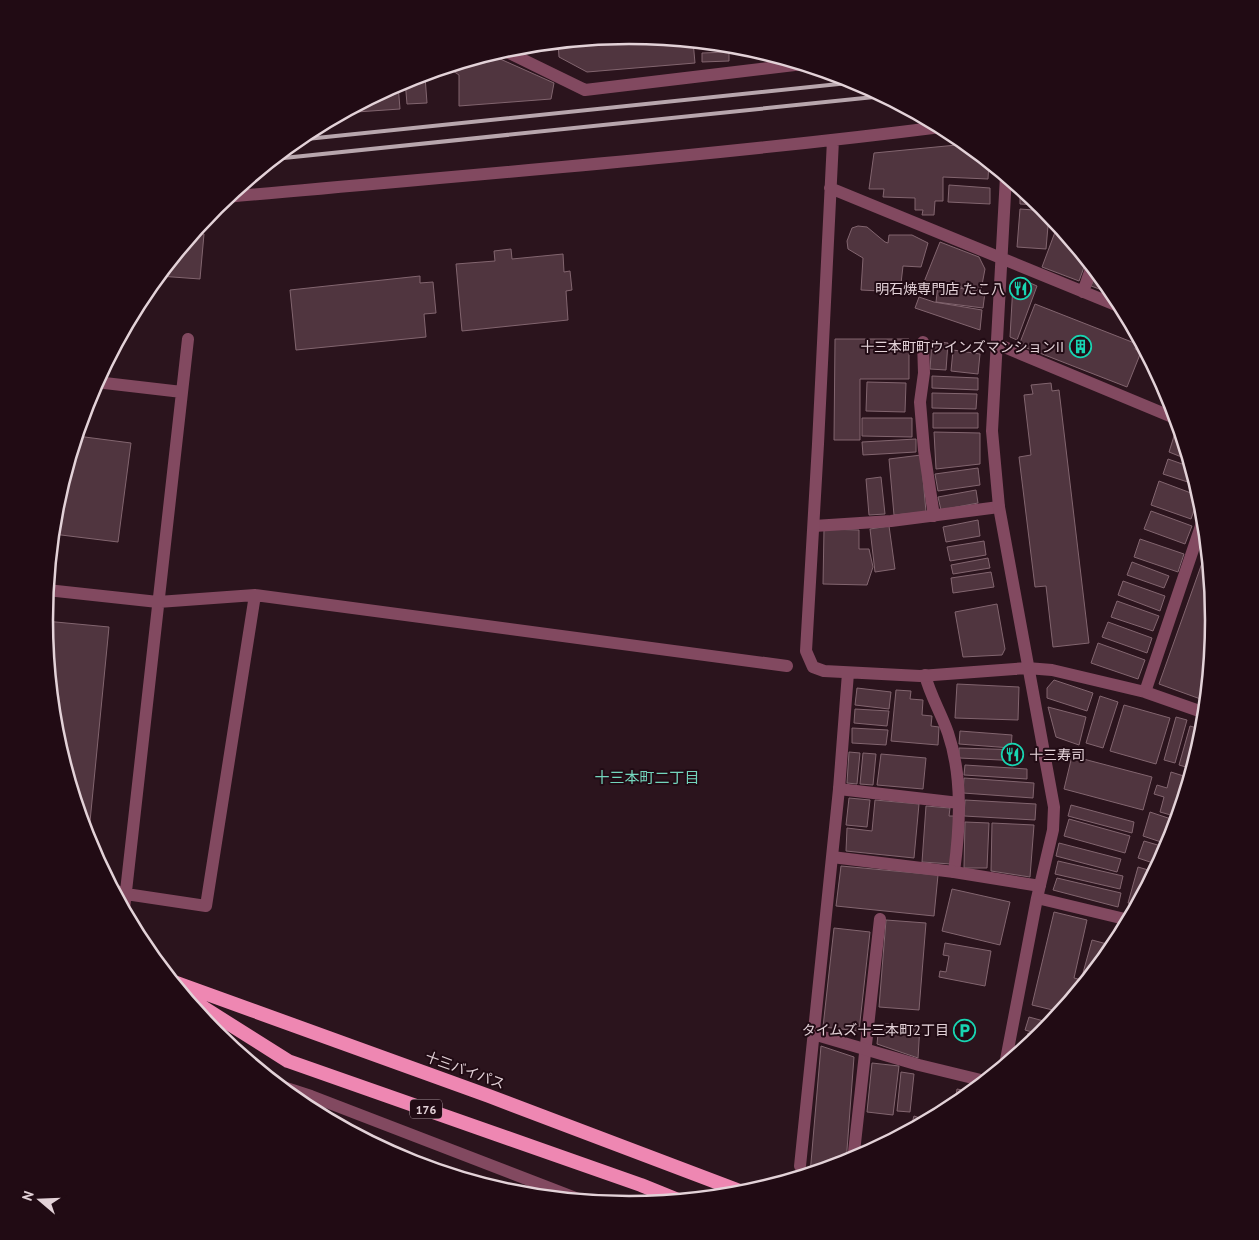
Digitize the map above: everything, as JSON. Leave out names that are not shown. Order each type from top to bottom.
[{"type":"highway","name":"十三バイパス","points":[[184,986],[489,1096],[729,1187]]},
{"type":"highway","name":"176","points":[[203,1007],[288,1061],[641,1184],[666,1195]]},
{"type":"street","points":[[514,56],[585,90],[788,66]]},
{"type":"street","points":[[241,196],[578,166],[833,140],[929,128]]},
{"type":"street","points":[[833,140],[806,651],[813,667],[824,671],[848,673],[925,675],[1027,668],[1052,670],[1145,692],[1198,711]]},
{"type":"street","points":[[1006,184],[992,431],[999,507],[1054,807],[1053,830],[1007,1055]]},
{"type":"street","points":[[830,188],[1111,303]]},
{"type":"street","points":[[1083,292],[1090,273]]},
{"type":"street","points":[[120,889],[158,602],[188,339]]},
{"type":"street","points":[[923,342],[924,372],[920,402],[924,450],[934,516]]},
{"type":"street","points":[[997,344],[1167,414]]},
{"type":"street","points":[[105,383],[182,392]]},
{"type":"street","points":[[814,526],[891,521],[999,507]]},
{"type":"street","points":[[1145,692],[1199,532]]},
{"type":"street","points":[[54,591],[158,602],[255,595],[787,666]]},
{"type":"street","points":[[122,892],[206,906],[255,595]]},
{"type":"street","points":[[800,1166],[839,789],[848,673]]},
{"type":"street","points":[[925,675],[948,734],[956,767],[960,828],[954,872]]},
{"type":"street","points":[[839,789],[958,802]]},
{"type":"street","points":[[832,857],[954,872],[1039,892],[1123,918]]},
{"type":"street","points":[[854,1150],[880,919]]},
{"type":"street","points":[[813,1034],[919,1065],[977,1079]]},
{"type":"street","points":[[301,1093],[559,1192]]},
{"type":"building","points":[[592,45],[667,45],[694,48],[695,63],[587,72],[559,57],[558,49]]},
{"type":"building","points":[[702,53],[729,53],[729,61],[702,62]]},
{"type":"building","points":[[500,59],[554,83],[551,99],[459,106],[459,75],[453,71]]},
{"type":"building","points":[[425,81],[427,103],[407,104],[406,89]]},
{"type":"building","points":[[399,93],[400,109],[358,112]]},
{"type":"building","points":[[956,145],[989,170],[988,179],[943,177],[943,201],[935,201],[934,215],[922,215],[923,210],[915,210],[915,198],[883,197],[884,189],[869,189],[874,153]]},
{"type":"building","points":[[949,185],[990,188],[990,204],[948,202]]},
{"type":"building","points":[[1020,197],[1028,204],[1020,204]]},
{"type":"building","points":[[1020,209],[1034,210],[1050,226],[1048,226],[1046,249],[1017,247]]},
{"type":"building","points":[[858,226],[867,227],[888,243],[889,235],[912,235],[928,243],[921,267],[903,266],[900,292],[861,290],[863,258],[848,249],[847,241],[852,228]]},
{"type":"building","points":[[1055,232],[1084,266],[1079,281],[1042,267]]},
{"type":"building","points":[[202,234],[204,234],[200,279],[167,277]]},
{"type":"building","points":[[940,242],[979,257],[985,269],[981,290],[924,282]]},
{"type":"building","points":[[511,249],[512,259],[563,254],[564,272],[570,271],[572,290],[566,291],[568,320],[462,331],[456,264],[495,261],[494,251]]},
{"type":"building","points":[[420,276],[420,283],[433,282],[436,313],[424,314],[426,337],[296,350],[290,290]]},
{"type":"building","points":[[1019,278],[1037,286],[1017,340],[1010,337],[1013,284]]},
{"type":"building","points":[[1094,279],[1102,290],[1091,286]]},
{"type":"building","points":[[938,285],[985,292],[983,308],[936,302]]},
{"type":"building","points":[[919,297],[934,302],[982,310],[980,330],[915,308]]},
{"type":"building","name":"十三本町町ウインズマンションII","points":[[1035,304],[1135,343],[1135,349],[1140,354],[1127,387],[1019,345]]},
{"type":"building","points":[[835,339],[909,339],[909,379],[860,379],[860,440],[834,440]]},
{"type":"building","points":[[932,341],[948,343],[946,370],[930,369]]},
{"type":"building","points":[[953,350],[980,354],[978,374],[951,371]]},
{"type":"building","points":[[932,376],[978,378],[978,390],[932,388]]},
{"type":"building","points":[[867,382],[906,383],[905,412],[866,411]]},
{"type":"building","points":[[1051,383],[1052,391],[1059,390],[1089,643],[1053,647],[1046,586],[1035,587],[1019,457],[1031,455],[1024,395],[1033,394],[1031,385]]},
{"type":"building","points":[[932,393],[977,394],[976,409],[932,408]]},
{"type":"building","points":[[933,413],[978,413],[978,428],[933,428]]},
{"type":"building","points":[[862,418],[912,418],[912,437],[862,436]]},
{"type":"building","points":[[934,432],[980,433],[980,464],[936,469]]},
{"type":"building","points":[[1175,434],[1182,457],[1169,452]]},
{"type":"building","points":[[83,437],[131,443],[118,542],[60,535],[64,508]]},
{"type":"building","points":[[916,439],[916,452],[863,455],[862,442]]},
{"type":"building","points":[[921,455],[926,512],[894,515],[889,459]]},
{"type":"building","points":[[1168,459],[1184,465],[1189,482],[1163,474]]},
{"type":"building","points":[[978,468],[980,485],[938,491],[935,474]]},
{"type":"building","points":[[881,477],[885,514],[869,515],[866,479]]},
{"type":"building","points":[[1159,481],[1191,493],[1195,508],[1191,519],[1151,505]]},
{"type":"building","points":[[976,490],[978,503],[941,510],[938,497]]},
{"type":"building","points":[[1151,511],[1192,526],[1185,544],[1144,529]]},
{"type":"building","points":[[978,520],[980,536],[946,542],[943,527]]},
{"type":"building","points":[[889,526],[895,569],[875,572],[870,529]]},
{"type":"building","points":[[824,529],[859,530],[859,549],[869,549],[873,567],[867,585],[823,584]]},
{"type":"building","points":[[1140,539],[1184,554],[1178,572],[1134,557]]},
{"type":"building","points":[[984,541],[986,555],[950,561],[947,547]]},
{"type":"building","points":[[988,558],[990,568],[953,574],[951,565]]},
{"type":"building","points":[[1132,562],[1169,576],[1164,588],[1127,575]]},
{"type":"building","points":[[1203,563],[1206,620],[1205,658],[1200,699],[1159,684]]},
{"type":"building","points":[[991,572],[994,587],[953,593],[951,578]]},
{"type":"building","points":[[1123,581],[1165,596],[1160,611],[1118,595]]},
{"type":"building","points":[[1117,601],[1159,616],[1153,631],[1111,617]]},
{"type":"building","points":[[997,604],[1005,649],[1002,655],[963,657],[955,612]]},
{"type":"building","points":[[53,622],[109,627],[90,822],[73,769],[64,732],[54,658]]},
{"type":"building","points":[[1108,622],[1152,638],[1147,653],[1102,637]]},
{"type":"building","points":[[1098,643],[1145,660],[1138,679],[1091,663]]},
{"type":"building","points":[[1054,680],[1093,693],[1087,711],[1047,698],[1047,688]]},
{"type":"building","points":[[957,684],[1019,687],[1018,720],[955,718]]},
{"type":"building","points":[[857,688],[891,692],[889,709],[855,705]]},
{"type":"building","points":[[896,690],[911,691],[910,699],[923,700],[922,715],[932,716],[931,726],[939,727],[938,745],[891,741]]},
{"type":"building","points":[[1100,696],[1118,702],[1103,748],[1086,743]]},
{"type":"building","points":[[1124,705],[1170,718],[1156,764],[1110,751]]},
{"type":"building","points":[[1048,707],[1086,717],[1079,745],[1056,737]]},
{"type":"building","points":[[855,709],[889,711],[887,726],[854,723]]},
{"type":"building","points":[[1176,717],[1187,720],[1175,763],[1164,760]]},
{"type":"building","points":[[1190,726],[1196,728],[1186,767],[1179,765]]},
{"type":"building","points":[[852,728],[888,730],[886,745],[852,743]]},
{"type":"building","points":[[960,731],[1012,735],[1011,748],[959,744]]},
{"type":"building","points":[[959,748],[1021,750],[1021,761],[959,758]]},
{"type":"building","points":[[849,752],[860,753],[857,784],[847,783]]},
{"type":"building","points":[[863,753],[876,754],[873,785],[860,784]]},
{"type":"building","points":[[881,754],[926,758],[923,789],[877,785]]},
{"type":"building","points":[[1072,756],[1152,777],[1143,810],[1064,789]]},
{"type":"building","points":[[965,765],[1027,769],[1027,779],[964,775]]},
{"type":"building","points":[[1171,772],[1184,776],[1171,815],[1160,812],[1164,797],[1154,794],[1157,785],[1167,788]]},
{"type":"building","points":[[964,778],[1034,783],[1033,798],[963,793]]},
{"type":"building","points":[[849,798],[870,800],[867,827],[846,825]]},
{"type":"building","points":[[875,800],[919,804],[914,858],[846,851],[847,828],[872,831]]},
{"type":"building","points":[[965,800],[1036,804],[1035,820],[964,816]]},
{"type":"building","points":[[1071,805],[1134,822],[1132,833],[1068,816]]},
{"type":"building","points":[[926,806],[950,808],[949,816],[955,816],[951,864],[922,862]]},
{"type":"building","points":[[1150,812],[1170,819],[1161,842],[1143,836]]},
{"type":"building","points":[[1069,819],[1130,836],[1125,853],[1064,836]]},
{"type":"building","points":[[965,822],[989,823],[987,868],[964,868]]},
{"type":"building","points":[[992,823],[1034,825],[1030,877],[991,871]]},
{"type":"building","points":[[1144,841],[1160,846],[1152,863],[1138,858]]},
{"type":"building","points":[[1059,843],[1121,859],[1117,872],[1056,856]]},
{"type":"building","points":[[1058,861],[1123,876],[1120,889],[1055,874]]},
{"type":"building","points":[[841,866],[938,875],[934,916],[836,906]]},
{"type":"building","points":[[1138,867],[1148,870],[1131,904],[1128,903]]},
{"type":"building","points":[[1057,878],[1121,893],[1118,907],[1053,890]]},
{"type":"building","points":[[952,889],[1010,902],[1000,945],[942,931]]},
{"type":"building","points":[[1054,912],[1087,920],[1074,978],[1080,979],[1053,1010],[1032,1005]]},
{"type":"building","points":[[886,920],[926,923],[919,1010],[879,1007]]},
{"type":"building","points":[[834,928],[870,932],[859,1031],[823,1027]]},
{"type":"building","points":[[1092,940],[1106,944],[1085,973],[1083,973]]},
{"type":"building","points":[[945,943],[991,951],[985,986],[939,977],[940,971],[946,972],[949,956],[943,955]]},
{"type":"building","points":[[1029,1017],[1043,1021],[1032,1032],[1025,1030]]},
{"type":"building","points":[[879,1024],[920,1025],[918,1058],[877,1044]]},
{"type":"building","points":[[821,1046],[854,1057],[847,1153],[811,1167]]},
{"type":"building","points":[[872,1063],[899,1066],[893,1115],[867,1112]]},
{"type":"building","points":[[901,1072],[914,1074],[910,1112],[897,1111]]},
{"type":"building","points":[[914,1116],[920,1118],[918,1119],[912,1122]]},
{"type":"railway","points":[[313,138],[840,84]]},
{"type":"railway","points":[[286,158],[871,97]]},
{"type":"place","name":"明石焼専門店 たこ八","points":[[1021,289]]},
{"type":"place","name":"十三本町町ウインズマンションII","points":[[1080,347]]},
{"type":"place","name":"十三寿司","points":[[1013,755]]},
{"type":"place","name":"タイムズ十三本町2丁目","points":[[965,1030]]},
{"type":"district","name":"十三本町二丁目","points":[[647,777]]}]
